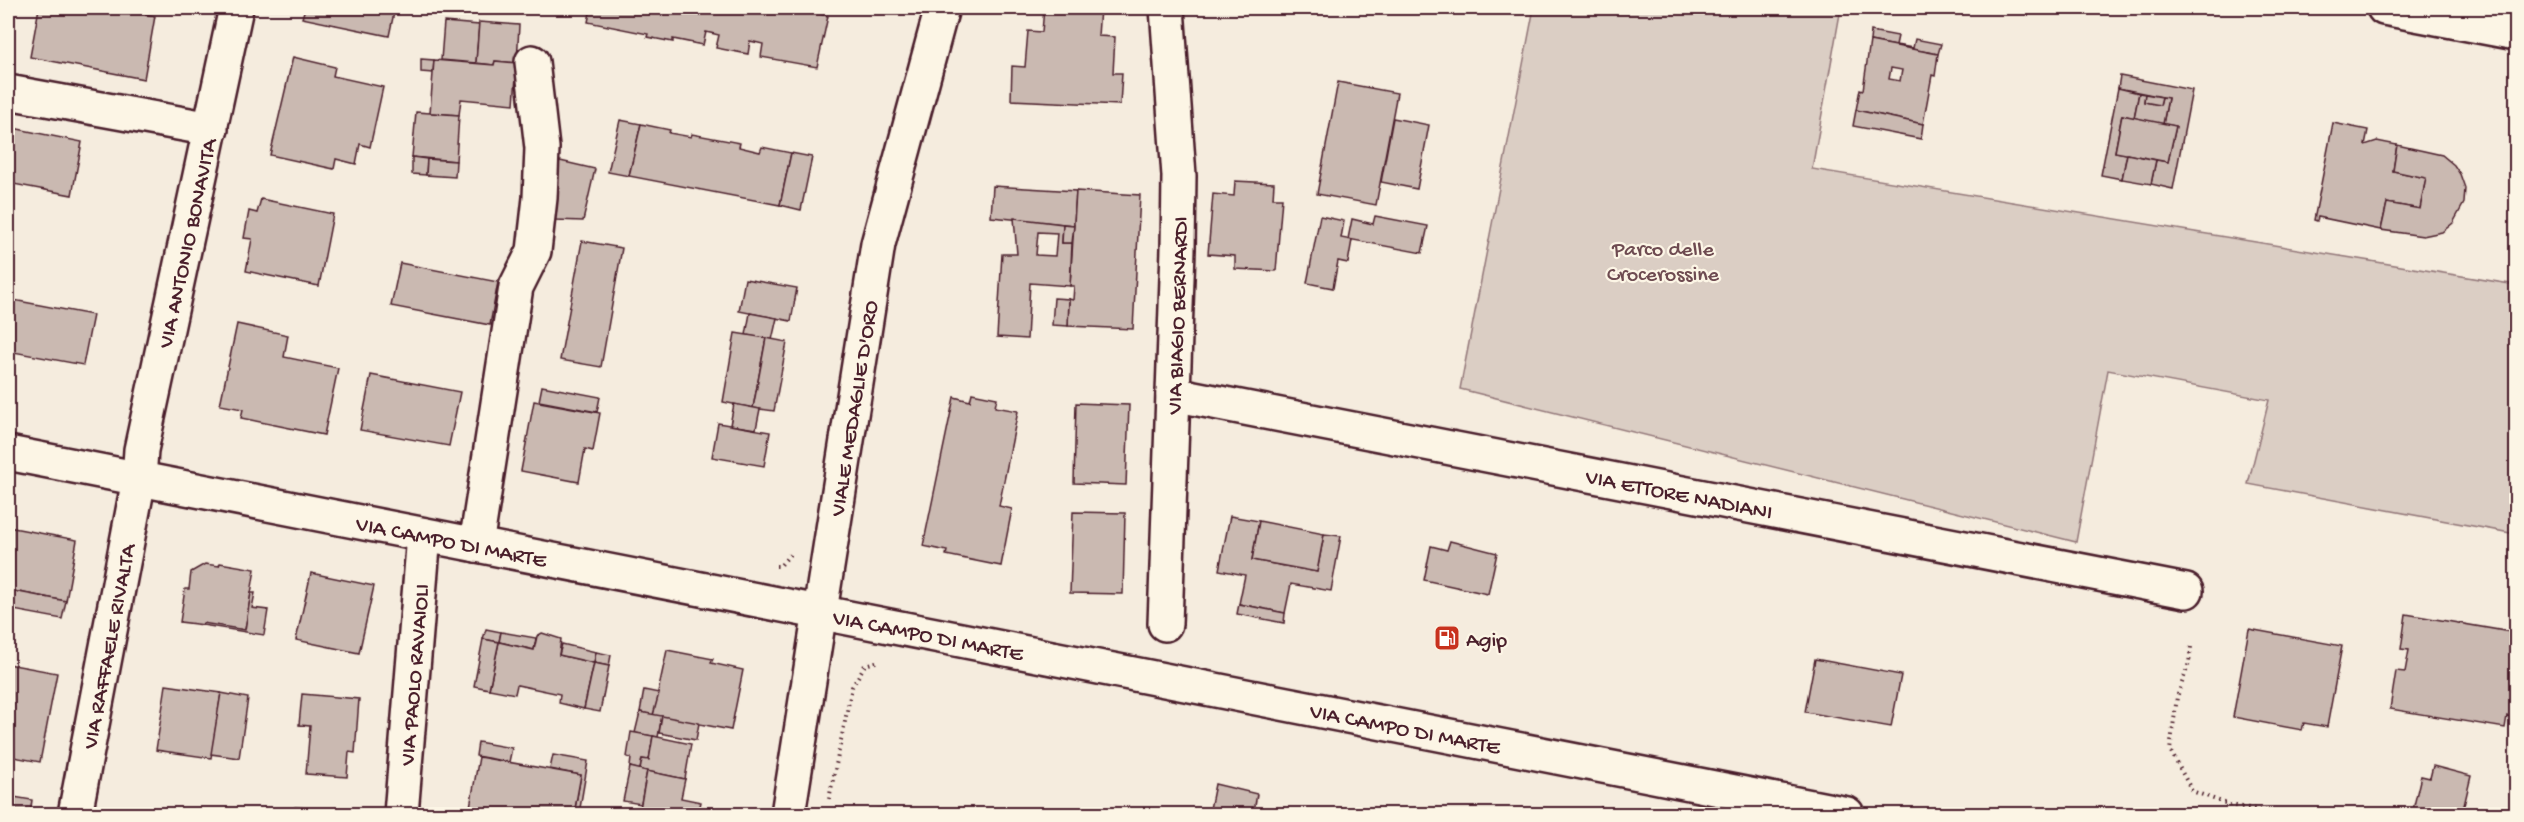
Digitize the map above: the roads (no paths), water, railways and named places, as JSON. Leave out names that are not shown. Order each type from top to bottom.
[{"type":"street","name":"VIA ANTONIO BONAVITA","points":[[139,479],[141,450],[236,8]]},
{"type":"street","name":"VIALE MEDAGLIE D'ORO","points":[[788,814],[878,244],[942,8]]},
{"type":"street","name":"VIA BIAGIO BERNARDI","points":[[1165,624],[1179,176],[1167,8]]},
{"type":"street","points":[[2384,8],[2517,33]]},
{"type":"street","points":[[476,545],[516,287],[534,251],[542,148],[532,62]]},
{"type":"street","points":[[8,92],[211,129]]},
{"type":"street","name":"VIA ETTORE NADIANI","points":[[1173,394],[2186,591]]},
{"type":"street","name":"VIA CAMPO DI MARTE","points":[[8,453],[1847,814]]},
{"type":"street","name":"VIA RAFFAELE RIVALTA","points":[[75,814],[139,479]]},
{"type":"street","name":"VIA PAOLO RAVAIOLI","points":[[401,814],[424,536]]},
{"type":"place","name":"Agip","points":[[1447,638]]},
{"type":"park label","name":"Parco delle Crocerossine","points":[[1663,260]]}]
